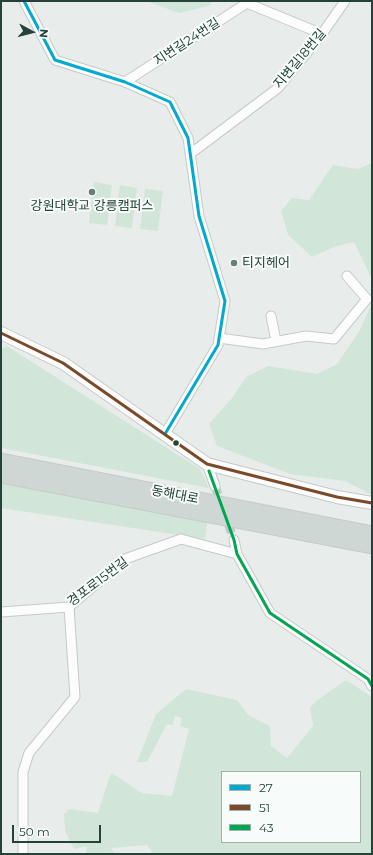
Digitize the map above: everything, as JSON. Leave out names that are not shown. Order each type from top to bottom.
[{"type":"main road","name":"동해대로","points":[[1,461],[372,534]]},
{"type":"main road","name":"동해대로","points":[[1,475],[372,546]]},
{"type":"street","points":[[24,1],[55,60],[126,82],[170,102],[188,138],[199,216],[225,301],[218,345],[165,434]]},
{"type":"street","name":"지변길18번길","points":[[190,154],[278,88],[322,34],[345,1]]},
{"type":"street","points":[[247,2],[322,34]]},
{"type":"street","name":"지변길24번길","points":[[126,82],[247,2]]},
{"type":"street","points":[[219,338],[262,344],[306,336],[334,339],[367,299],[347,276]]},
{"type":"street","points":[[271,316],[276,341]]},
{"type":"street","points":[[3,336],[63,363],[207,464],[337,497],[372,503]]},
{"type":"street","points":[[207,464],[215,486]]},
{"type":"street","name":"경포로15번길","points":[[1,612],[69,607],[125,559],[181,539],[238,554]]},
{"type":"street","points":[[234,540],[238,554],[270,613],[368,679],[372,686]]},
{"type":"street","points":[[23,854],[23,772],[29,753],[75,698],[69,607]]},
{"type":"green space","points":[[146,1],[213,1],[209,6],[179,13]]},
{"type":"green space","points":[[372,163],[372,279],[354,242],[334,247],[312,257],[288,235],[281,211],[292,198],[309,200],[333,165],[358,169]]},
{"type":"green space","points":[[94,182],[112,185],[107,225],[89,223]]},
{"type":"green space","points":[[120,185],[137,188],[132,228],[115,226]]},
{"type":"green space","points":[[145,189],[163,191],[158,231],[140,229]]},
{"type":"green space","points":[[372,303],[372,495],[345,481],[290,474],[217,446],[209,424],[232,398],[246,377],[268,366],[317,374],[337,364],[360,330]]},
{"type":"green space","points":[[7,346],[200,469],[209,488],[1,448],[1,349]]},
{"type":"green space","points":[[1,481],[208,518],[205,539],[1,508]]},
{"type":"green space","points":[[346,680],[372,697],[372,854],[153,854],[147,845],[111,848],[115,854],[86,854],[87,846],[74,849],[65,831],[64,814],[69,809],[98,813],[112,773],[142,793],[172,796],[189,729],[180,726],[182,718],[175,716],[173,725],[167,724],[147,762],[137,762],[156,714],[186,689],[237,700],[248,715],[270,726],[271,746],[287,758],[313,726],[310,708],[316,701]]},
{"type":"tunnel","points":[[215,486],[234,540]]},
{"type":"transit line","name":"27","points":[[24,1],[55,60],[125,82],[170,102],[188,138],[199,216],[225,301],[218,345],[165,434]]},
{"type":"transit line","name":"51","points":[[1,333],[63,363],[207,464],[337,497],[372,503]]},
{"type":"transit line","name":"43","points":[[209,471],[234,540],[237,554],[270,613],[368,679],[372,686]]},
{"type":"place","name":"강원대학교 강릉캠퍼스","points":[[92,192]]},
{"type":"place","name":"티지헤어","points":[[234,263]]}]
